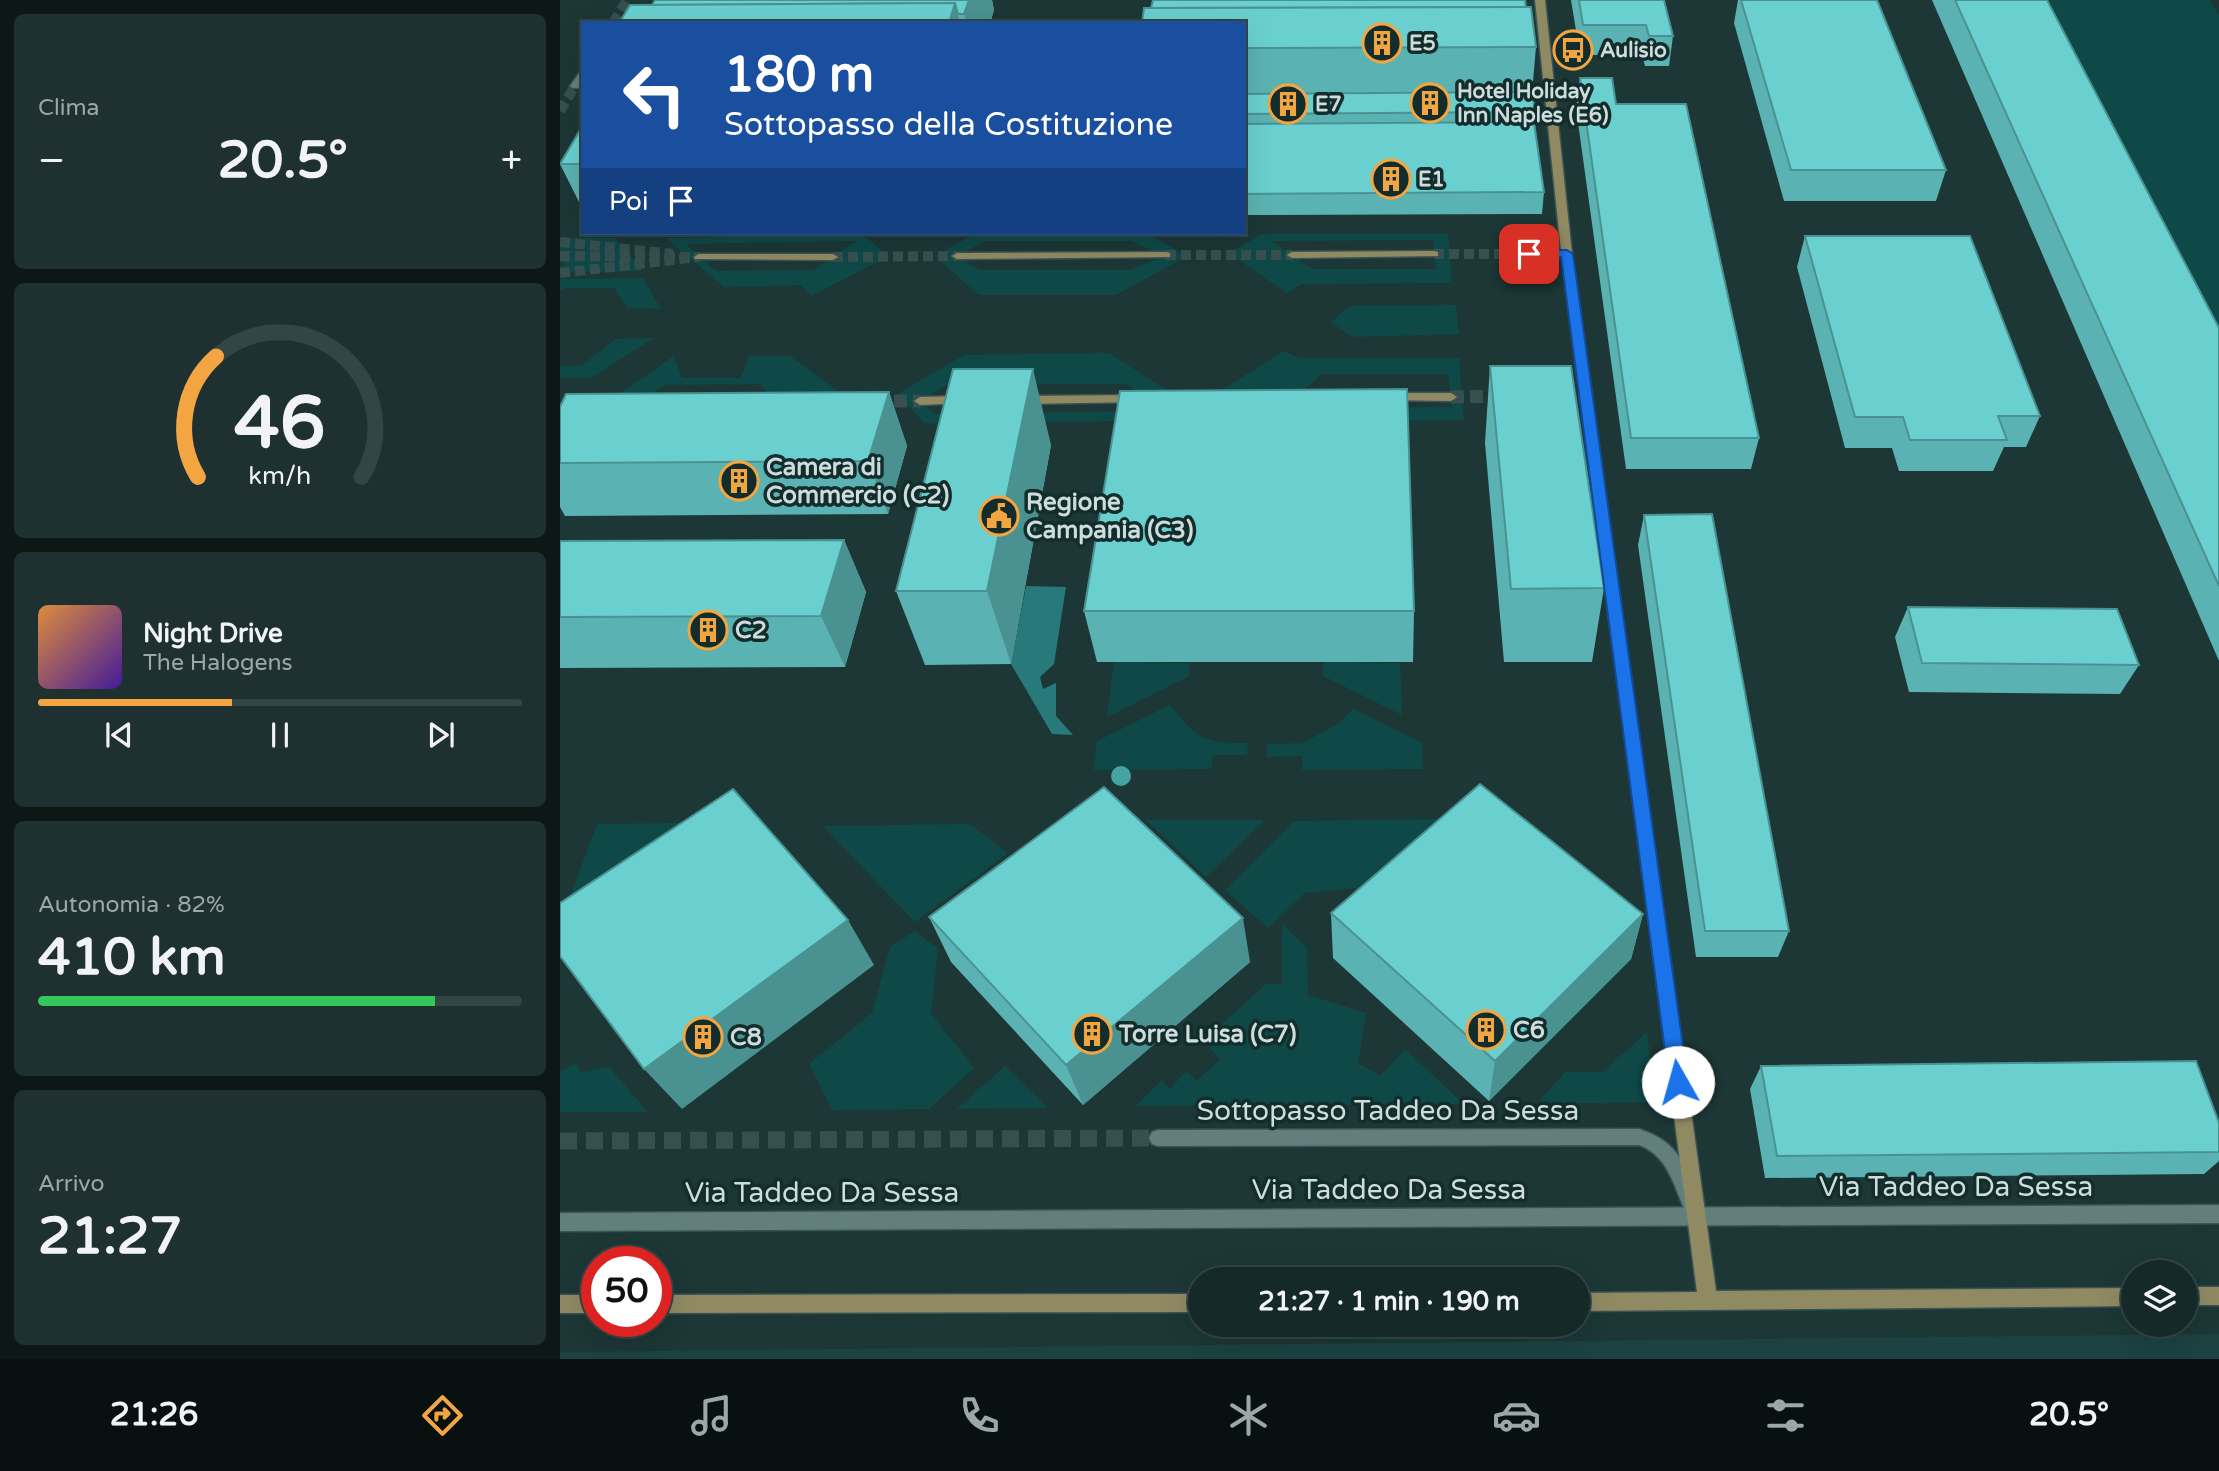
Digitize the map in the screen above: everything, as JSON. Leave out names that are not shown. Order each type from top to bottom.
[{"type":"main road","points":[[1540,0],[1567,254],[1709,1302]]},
{"type":"main road","points":[[1292,255],[1434,254]]},
{"type":"main road","points":[[1512,254],[1567,254]]},
{"type":"main road","points":[[957,256],[1166,255]]},
{"type":"main road","points":[[699,257],[834,257]]},
{"type":"main road","points":[[1568,382],[1578,368],[1581,354]]},
{"type":"main road","points":[[1373,397],[1451,397]]},
{"type":"main road","points":[[1013,400],[1146,399]]},
{"type":"main road","points":[[920,401],[973,400]]},
{"type":"main road","points":[[2198,1296],[2219,1296]]},
{"type":"main road","points":[[1590,1302],[2121,1297]]},
{"type":"main road","points":[[672,1304],[1188,1303]]},
{"type":"main road","points":[[560,1304],[581,1304]]},
{"type":"street","points":[[575,86],[581,77]]},
{"type":"street","name":"Sottopasso Taddeo Da Sessa","points":[[1158,1138],[1618,1136],[1655,1141],[1670,1155],[1696,1216]]},
{"type":"street","name":"Via Taddeo Da Sessa","points":[[560,1222],[2219,1214]]},
{"type":"shaded area","points":[[2034,0],[2209,0],[2219,15],[2219,354]]},
{"type":"shaded area","points":[[1261,234],[1448,234],[1452,283],[1301,284],[1287,293],[1230,254]],"holes":[[[1433,240],[1436,269],[1312,269],[1271,241]]]},
{"type":"shaded area","points":[[863,235],[889,256],[811,296],[801,285],[724,287],[666,238]],"holes":[[[856,241],[814,270],[716,271],[686,244]]]},
{"type":"shaded area","points":[[973,235],[1150,235],[1187,256],[1116,295],[979,295],[935,256]],"holes":[[[985,241],[1131,241],[1165,256],[1129,270],[980,270],[957,256]]]},
{"type":"shaded area","points":[[560,238],[615,238],[643,271],[560,273],[560,266],[567,265],[560,261]]},
{"type":"shaded area","points":[[643,278],[661,309],[628,308],[614,288],[566,288],[560,291],[560,279]]},
{"type":"shaded area","points":[[1456,305],[1459,334],[1352,337],[1331,322],[1350,306]]},
{"type":"shaded area","points":[[654,338],[591,378],[560,378],[560,366],[581,366],[616,339]]},
{"type":"shaded area","points":[[1284,351],[1299,358],[1459,358],[1464,420],[1256,422],[1222,390]],"holes":[[[1322,374],[1448,374],[1452,407],[1282,409]]]},
{"type":"shaded area","points":[[1109,353],[1170,392],[1129,421],[924,423],[897,394],[964,355]],"holes":[[[1126,384],[1146,399],[1125,411],[934,414],[920,401],[947,385]]]},
{"type":"shaded area","points":[[674,356],[682,378],[741,378],[749,356],[790,356],[843,395],[799,422],[579,422]],"holes":[[[760,384],[785,414],[616,413],[667,385]]]},
{"type":"shaded area","points":[[1026,586],[1066,587],[1054,664],[1040,677],[1043,689],[1056,683],[1056,716],[1073,735],[1052,734],[1011,664]]},
{"type":"shaded area","points":[[1114,662],[1189,663],[1189,676],[1107,717]]},
{"type":"shaded area","points":[[1323,662],[1400,663],[1402,715],[1323,676]]},
{"type":"shaded area","points":[[1170,705],[1187,725],[1203,737],[1222,742],[1248,743],[1247,755],[1213,755],[1211,769],[1094,770],[1097,741]]},
{"type":"shaded area","points":[[1354,709],[1422,743],[1423,769],[1302,770],[1302,756],[1267,757],[1267,744],[1303,743],[1336,725]]},
{"type":"shaded area","points":[[1442,819],[1359,888],[1305,893],[1268,928],[1225,890],[1294,821]]},
{"type":"shaded area","points":[[1146,820],[1265,820],[1206,877]]},
{"type":"shaded area","points":[[737,822],[560,925],[597,824]]},
{"type":"shaded area","points":[[970,824],[1008,853],[915,922],[823,826]]},
{"type":"shaded area","points":[[1282,924],[1307,948],[1308,995],[1366,1013],[1358,1063],[1380,1076],[1405,1049],[1464,1104],[1136,1106],[1162,1080],[1170,1089],[1186,1071],[1197,1081],[1220,1059],[1203,1041],[1266,984],[1282,984]]},
{"type":"shaded area","points":[[915,931],[938,949],[931,1013],[974,1068],[929,1109],[832,1110],[809,1064],[872,1013],[890,947]]},
{"type":"shaded area","points":[[1647,1032],[1655,1102],[1536,1104],[1565,1072],[1603,1072]]},
{"type":"shaded area","points":[[575,1063],[581,1072],[609,1067],[648,1112],[560,1112],[560,1072]]},
{"type":"shaded area","points":[[1005,1066],[1048,1108],[957,1109]]},
{"type":"shaded area","points":[[2198,1334],[2219,1334],[2219,1359],[560,1359],[560,1352],[2121,1335],[2198,1337]]},
{"type":"building","points":[[655,0],[969,0],[964,14],[958,14],[955,3],[652,5]]},
{"type":"building","points":[[1153,0],[1525,0],[1526,7],[1151,8]]},
{"type":"building","points":[[1579,0],[1664,0],[1673,36],[1649,36],[1646,25],[1583,25]]},
{"type":"building","points":[[1741,0],[1877,0],[1946,170],[1791,170]]},
{"type":"building","points":[[1955,0],[2047,0],[2219,328],[2219,586]]},
{"type":"building","points":[[955,3],[950,21],[620,21],[630,5]]},
{"type":"building","name":"E5","points":[[1531,7],[1536,47],[1246,48],[1246,21],[1142,21],[1144,8]]},
{"type":"building","points":[[1580,78],[1612,78],[1616,104],[1686,104],[1759,438],[1631,438]]},
{"type":"building","points":[[1532,92],[1535,112],[1246,114],[1246,94]]},
{"type":"building","name":"E1","points":[[1534,122],[1544,192],[1246,194],[1246,124]]},
{"type":"building","points":[[581,128],[581,164],[560,164]]},
{"type":"building","points":[[1805,236],[1970,236],[2040,416],[1998,416],[2007,440],[1910,440],[1903,417],[1855,417]]},
{"type":"building","points":[[1490,366],[1571,366],[1604,588],[1511,589]]},
{"type":"building","points":[[953,369],[1033,369],[987,591],[896,591]]},
{"type":"building","points":[[1407,389],[1414,611],[1084,611],[1120,391]]},
{"type":"building","points":[[889,392],[868,461],[560,463],[560,407],[566,394]]},
{"type":"building","points":[[1712,514],[1789,931],[1705,931],[1644,515]]},
{"type":"building","points":[[844,540],[821,616],[560,617],[560,541]]},
{"type":"building","points":[[1908,607],[2117,609],[2139,665],[1922,663]]},
{"type":"building","name":"C6","points":[[1480,784],[1643,914],[1495,1061],[1331,913]]},
{"type":"building","name":"Torre Luisa (C7)","points":[[1104,787],[1243,918],[1066,1065],[929,917]]},
{"type":"building","name":"C8","points":[[733,789],[848,920],[644,1069],[560,956],[560,903]]},
{"type":"building","points":[[2196,1061],[2219,1123],[2219,1152],[1777,1156],[1761,1066]]},
{"type":"tunnel","points":[[614,21],[627,0]]},
{"type":"tunnel","points":[[560,111],[575,86]]},
{"type":"tunnel","points":[[560,242],[673,254]]},
{"type":"tunnel","points":[[1434,254],[1512,254]]},
{"type":"tunnel","points":[[1166,255],[1292,255]]},
{"type":"tunnel","points":[[560,256],[699,257]]},
{"type":"tunnel","points":[[833,257],[957,256]]},
{"type":"tunnel","points":[[560,273],[699,257]]},
{"type":"tunnel","points":[[1451,397],[1506,396]]},
{"type":"tunnel","points":[[875,401],[920,401]]},
{"type":"tunnel","points":[[560,1141],[1158,1138]]},
{"type":"place","name":"E5","points":[[1382,43]]},
{"type":"place","name":"Aulisio","points":[[1573,50]]},
{"type":"place","name":"Hotel Holiday Inn Naples (E6)","points":[[1430,103]]},
{"type":"place","name":"E7","points":[[1288,104]]},
{"type":"place","name":"E1","points":[[1391,179]]},
{"type":"place","name":"Camera di Commercio (C2)","points":[[739,481]]},
{"type":"place","name":"Regione Campania (C3)","points":[[999,516]]},
{"type":"place","name":"C2","points":[[708,630]]},
{"type":"place","name":"C6","points":[[1486,1030]]},
{"type":"place","name":"Torre Luisa (C7)","points":[[1092,1034]]},
{"type":"place","name":"C8","points":[[703,1037]]},
{"type":"route","points":[[1529,254],[1567,254],[1678,1082]]}]
